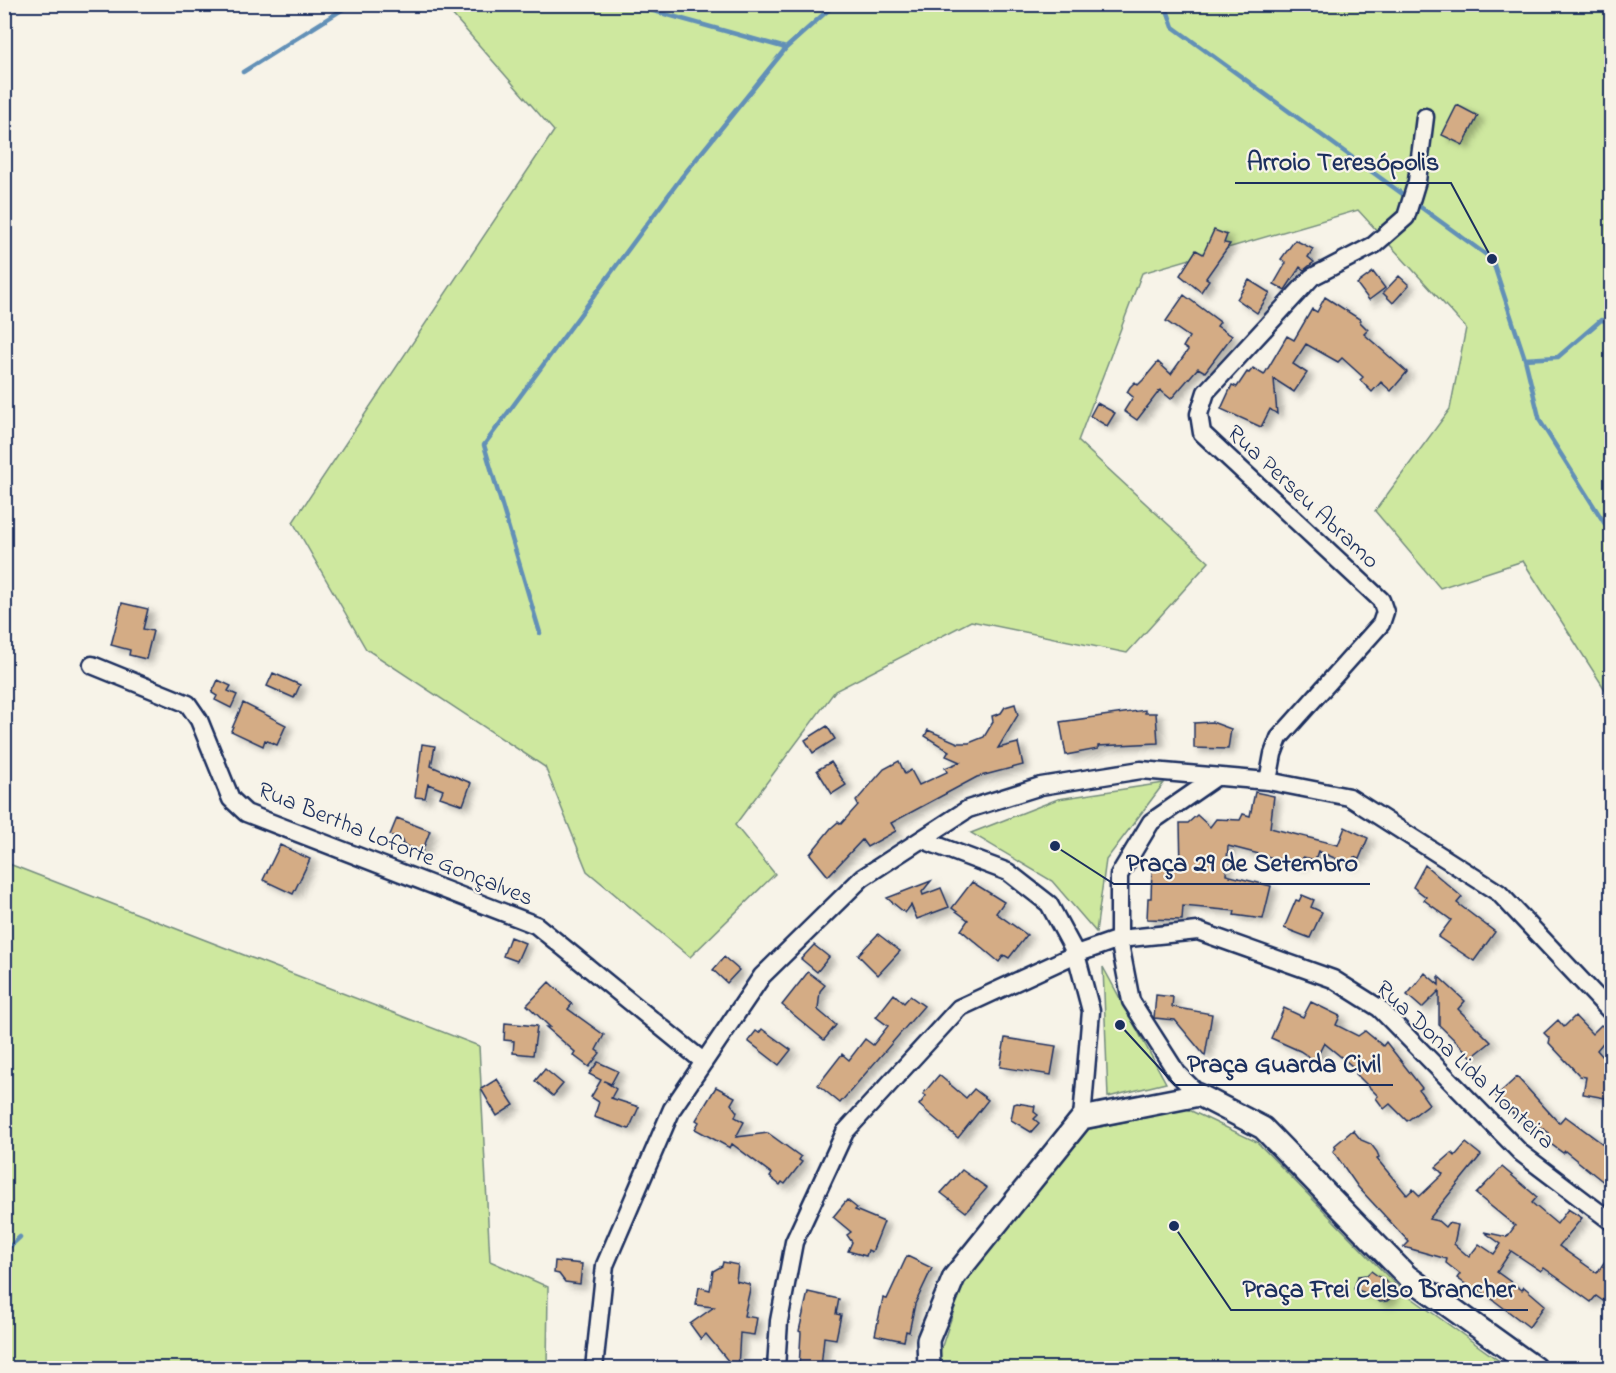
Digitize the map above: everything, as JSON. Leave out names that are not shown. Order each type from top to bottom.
[{"type":"street","name":"Rua Perseu Abramo","points":[[1268,781],[1273,754],[1280,738],[1381,624],[1385,612],[1381,600],[1202,434],[1198,414],[1206,392],[1312,277],[1374,245],[1406,217],[1417,180],[1425,117]]},
{"type":"street","name":"Rua Bertha Loforte Gonçalves","points":[[92,666],[188,704],[198,720],[231,799],[246,813],[536,925],[704,1062]]},
{"type":"street","points":[[594,1368],[605,1265],[672,1109],[762,976],[862,878],[968,809],[1041,786],[1141,770],[1268,781],[1349,797],[1498,893],[1611,1013]]},
{"type":"street","points":[[1216,777],[1151,822],[1119,875],[1119,939],[1131,1001],[1178,1073],[1199,1095],[1263,1128],[1407,1276],[1534,1368]]},
{"type":"street","points":[[923,840],[1008,872],[1049,904],[1076,954],[1091,1011],[1082,1118],[954,1277],[928,1340],[929,1368]]},
{"type":"street","name":"Rua Dona Lida Monteira","points":[[776,1368],[779,1321],[794,1242],[845,1132],[959,1008],[1076,954],[1119,939],[1198,931],[1333,979],[1379,1008],[1521,1153],[1611,1222]]},
{"type":"street","points":[[1082,1118],[1199,1095]]},
{"type":"green space","points":[[444,5],[1611,5],[1611,699],[1523,561],[1440,588],[1375,511],[1450,409],[1466,328],[1358,210],[1142,273],[1078,441],[1209,562],[1127,653],[971,621],[835,691],[735,825],[775,874],[690,957],[587,871],[545,767],[366,649],[293,522],[554,131]]},
{"type":"green space","points":[[1164,783],[1106,860],[1096,932],[1052,881],[971,833],[1058,799]]},
{"type":"green space","points":[[4,862],[479,1046],[490,1261],[548,1287],[547,1368],[5,1368]]},
{"type":"green space","points":[[1103,967],[1166,1083],[1108,1097]]},
{"type":"green space","points":[[1187,1109],[1257,1142],[1402,1291],[1509,1368],[939,1368],[938,1358],[963,1283],[1085,1130]]},
{"type":"building","points":[[1457,105],[1478,116],[1463,145],[1442,135]]},
{"type":"building","points":[[1214,230],[1227,235],[1224,243],[1230,244],[1206,278],[1209,280],[1201,292],[1180,275],[1196,250],[1203,254]]},
{"type":"building","points":[[1295,240],[1313,249],[1308,257],[1314,262],[1304,270],[1300,267],[1285,290],[1274,284],[1286,263],[1281,259]]},
{"type":"building","points":[[1373,272],[1385,288],[1369,300],[1357,284]]},
{"type":"building","points":[[1399,276],[1409,285],[1393,303],[1383,293]]},
{"type":"building","points":[[1249,280],[1270,293],[1257,313],[1237,299]]},
{"type":"building","points":[[1184,295],[1220,322],[1217,326],[1232,336],[1205,372],[1198,368],[1171,399],[1160,390],[1137,420],[1124,411],[1133,397],[1127,392],[1130,387],[1135,382],[1138,385],[1158,362],[1171,374],[1188,350],[1183,347],[1189,337],[1166,321]]},
{"type":"building","points":[[1325,297],[1361,320],[1360,322],[1368,330],[1364,334],[1407,372],[1391,391],[1381,382],[1372,392],[1360,380],[1363,377],[1342,358],[1338,362],[1306,344],[1293,364],[1307,373],[1294,392],[1274,379],[1277,414],[1270,409],[1261,427],[1221,409],[1232,385],[1237,387],[1247,372],[1249,373],[1253,368],[1264,375],[1287,336],[1294,340],[1312,309],[1317,312]]},
{"type":"building","points":[[1097,403],[1115,413],[1107,426],[1090,416]]},
{"type":"building","points":[[122,603],[148,609],[143,629],[153,631],[146,659],[129,655],[130,650],[111,645]]},
{"type":"building","points":[[273,673],[300,685],[294,698],[267,686]]},
{"type":"building","points":[[218,680],[231,686],[228,691],[237,695],[231,708],[215,700],[217,696],[212,693]]},
{"type":"building","points":[[243,703],[286,725],[277,745],[265,740],[263,746],[231,731]]},
{"type":"building","points":[[1015,704],[1018,715],[998,748],[1018,743],[1023,765],[977,777],[891,823],[896,831],[867,847],[862,840],[828,876],[810,854],[831,828],[838,822],[841,824],[858,805],[856,801],[884,769],[899,761],[905,774],[911,770],[919,785],[947,772],[945,768],[960,762],[946,756],[949,751],[925,736],[928,730],[958,743],[969,743],[984,737],[993,722],[992,716],[1001,713],[1005,707]]},
{"type":"building","points":[[1145,710],[1145,713],[1156,713],[1158,743],[1098,746],[1098,749],[1066,755],[1060,722]]},
{"type":"building","points":[[1212,722],[1231,729],[1228,749],[1194,748],[1194,723]]},
{"type":"building","points":[[827,726],[835,739],[813,753],[805,740]]},
{"type":"building","points":[[422,744],[435,746],[431,766],[471,783],[463,805],[440,797],[443,790],[428,784],[425,798],[415,797]]},
{"type":"building","points":[[831,762],[846,785],[832,794],[817,770]]},
{"type":"building","points":[[1255,792],[1274,796],[1270,828],[1338,845],[1345,827],[1368,838],[1359,859],[1354,857],[1351,865],[1318,851],[1315,860],[1303,857],[1301,865],[1228,846],[1226,875],[1271,886],[1263,919],[1234,915],[1235,911],[1183,906],[1182,920],[1147,919],[1148,898],[1151,898],[1152,867],[1181,868],[1180,823],[1188,823],[1197,815],[1210,827],[1216,819],[1240,820],[1243,814],[1250,816]]},
{"type":"building","points":[[397,818],[430,831],[422,852],[402,844],[403,840],[390,835]]},
{"type":"building","points":[[280,845],[310,859],[293,894],[263,880]]},
{"type":"building","points":[[1425,865],[1462,897],[1457,903],[1495,932],[1474,961],[1438,937],[1451,920],[1424,900],[1426,897],[1413,887]]},
{"type":"building","points":[[931,881],[922,892],[923,895],[941,888],[949,907],[917,919],[911,905],[905,913],[887,898]]},
{"type":"building","points":[[972,882],[1004,902],[996,913],[1027,935],[1009,958],[1004,955],[999,962],[961,930],[968,920],[952,908]]},
{"type":"building","points":[[1302,895],[1314,900],[1311,907],[1322,912],[1310,938],[1284,928],[1296,900],[1299,901]]},
{"type":"building","points":[[878,934],[900,951],[878,975],[858,955]]},
{"type":"building","points":[[510,937],[525,943],[517,961],[503,956]]},
{"type":"building","points":[[814,945],[829,957],[817,972],[801,959]]},
{"type":"building","points":[[724,957],[739,970],[727,983],[713,970]]},
{"type":"building","points":[[808,972],[825,985],[820,991],[818,1010],[836,1025],[824,1040],[782,1005]]},
{"type":"building","points":[[1425,973],[1439,985],[1439,977],[1465,1001],[1458,1009],[1491,1042],[1472,1057],[1439,1025],[1439,991],[1422,1008],[1407,995]]},
{"type":"building","points":[[549,982],[572,1004],[568,1009],[604,1035],[596,1050],[600,1053],[589,1067],[573,1055],[575,1052],[546,1027],[550,1027],[527,1005]]},
{"type":"building","points":[[894,994],[904,1003],[910,996],[924,1006],[840,1103],[818,1085],[842,1054],[849,1060],[865,1039],[873,1045],[888,1026],[876,1017]]},
{"type":"building","points":[[1156,995],[1173,997],[1172,1007],[1212,1014],[1205,1056],[1175,1020],[1154,1018]]},
{"type":"building","points":[[1311,1002],[1340,1016],[1336,1025],[1358,1036],[1365,1031],[1383,1046],[1386,1042],[1422,1088],[1419,1090],[1429,1104],[1407,1121],[1390,1104],[1384,1109],[1376,1098],[1378,1096],[1356,1074],[1358,1071],[1324,1043],[1315,1061],[1300,1051],[1271,1038],[1284,1008],[1303,1017]]},
{"type":"building","points":[[1575,1016],[1592,1034],[1601,1025],[1611,1033],[1597,1050],[1611,1066],[1611,1099],[1583,1094],[1586,1077],[1580,1076],[1549,1043],[1550,1039],[1544,1033],[1558,1020],[1564,1027]]},
{"type":"building","points":[[505,1023],[537,1026],[533,1055],[513,1053],[514,1041],[504,1040]]},
{"type":"building","points":[[762,1029],[791,1050],[779,1065],[748,1041],[756,1031],[759,1033]]},
{"type":"building","points":[[1005,1038],[1056,1046],[1051,1075],[1000,1067]]},
{"type":"building","points":[[598,1062],[618,1071],[611,1084],[604,1081],[616,1089],[611,1098],[639,1107],[629,1129],[594,1117],[599,1102],[591,1097],[601,1080],[589,1074]]},
{"type":"building","points":[[545,1069],[563,1084],[553,1096],[535,1081]]},
{"type":"building","points":[[939,1075],[966,1098],[974,1089],[988,1100],[958,1138],[919,1105],[926,1096],[923,1094]]},
{"type":"building","points":[[1517,1077],[1559,1123],[1565,1116],[1611,1150],[1611,1188],[1565,1151],[1563,1153],[1544,1139],[1549,1133],[1527,1118],[1522,1123],[1496,1096]]},
{"type":"building","points":[[497,1079],[514,1105],[497,1116],[481,1089]]},
{"type":"building","points":[[716,1087],[735,1097],[731,1104],[737,1112],[735,1117],[744,1122],[736,1137],[768,1133],[801,1157],[799,1160],[802,1162],[785,1184],[782,1182],[780,1185],[770,1177],[772,1174],[732,1144],[730,1148],[695,1129],[699,1122],[696,1120]]},
{"type":"building","points":[[1014,1104],[1035,1106],[1034,1112],[1038,1115],[1034,1119],[1039,1123],[1031,1132],[1011,1120]]},
{"type":"building","points":[[1353,1130],[1361,1140],[1371,1144],[1379,1157],[1377,1159],[1407,1195],[1413,1189],[1420,1196],[1443,1174],[1436,1167],[1452,1153],[1455,1156],[1466,1143],[1481,1155],[1429,1219],[1438,1221],[1445,1227],[1448,1223],[1458,1225],[1454,1244],[1469,1257],[1479,1244],[1494,1254],[1501,1244],[1484,1232],[1507,1237],[1515,1226],[1476,1194],[1502,1167],[1537,1197],[1532,1203],[1557,1224],[1568,1209],[1582,1218],[1559,1246],[1597,1273],[1611,1252],[1611,1301],[1605,1297],[1603,1301],[1596,1296],[1591,1302],[1544,1268],[1541,1271],[1511,1251],[1497,1272],[1522,1290],[1524,1287],[1545,1305],[1529,1327],[1476,1287],[1474,1290],[1457,1278],[1460,1274],[1446,1263],[1447,1259],[1404,1247],[1409,1242],[1358,1187],[1333,1151],[1336,1148],[1334,1146]]},
{"type":"building","points":[[962,1170],[987,1188],[966,1212],[941,1193]]},
{"type":"building","points":[[847,1200],[857,1208],[855,1210],[884,1222],[872,1252],[868,1250],[866,1256],[848,1251],[852,1242],[847,1235],[851,1232],[833,1217]]},
{"type":"building","points":[[907,1256],[932,1268],[915,1304],[909,1332],[906,1331],[904,1341],[875,1335],[883,1298],[887,1299]]},
{"type":"building","points":[[555,1261],[582,1264],[580,1284],[565,1282],[559,1274],[554,1273]]},
{"type":"building","points":[[723,1262],[738,1265],[736,1281],[749,1284],[750,1289],[744,1316],[757,1318],[754,1335],[740,1333],[738,1368],[734,1368],[706,1334],[701,1339],[690,1324],[714,1307],[696,1305],[699,1287],[710,1290],[713,1271],[722,1266]]},
{"type":"building","points":[[1371,1271],[1393,1287],[1392,1297],[1387,1301],[1380,1302],[1372,1295],[1354,1289],[1358,1276],[1367,1275]]},
{"type":"building","points":[[808,1292],[839,1299],[836,1314],[841,1315],[836,1339],[824,1337],[821,1368],[799,1368],[801,1332],[799,1331]]},
{"type":"waterway","points":[[243,72],[351,4]]},
{"type":"waterway","points":[[629,4],[786,48]]},
{"type":"waterway","points":[[540,633],[484,445],[681,178],[786,48],[835,4]]},
{"type":"waterway","points":[[1165,4],[1173,27],[1408,198]]},
{"type":"waterway","points":[[1415,203],[1492,259],[1525,359],[1540,421],[1612,535]]},
{"type":"waterway","points":[[1525,359],[1558,357],[1601,320],[1612,322]]},
{"type":"waterway","points":[[4,1252],[20,1237]]},
{"type":"place","name":"Arroio Teresópolis","points":[[1492,259]]},
{"type":"place","name":"Praça 29 de Setembro","points":[[1055,846]]},
{"type":"place","name":"Praça Guarda Civil","points":[[1120,1025]]},
{"type":"place","name":"Praça Frei Celso Brancher","points":[[1174,1226]]}]
